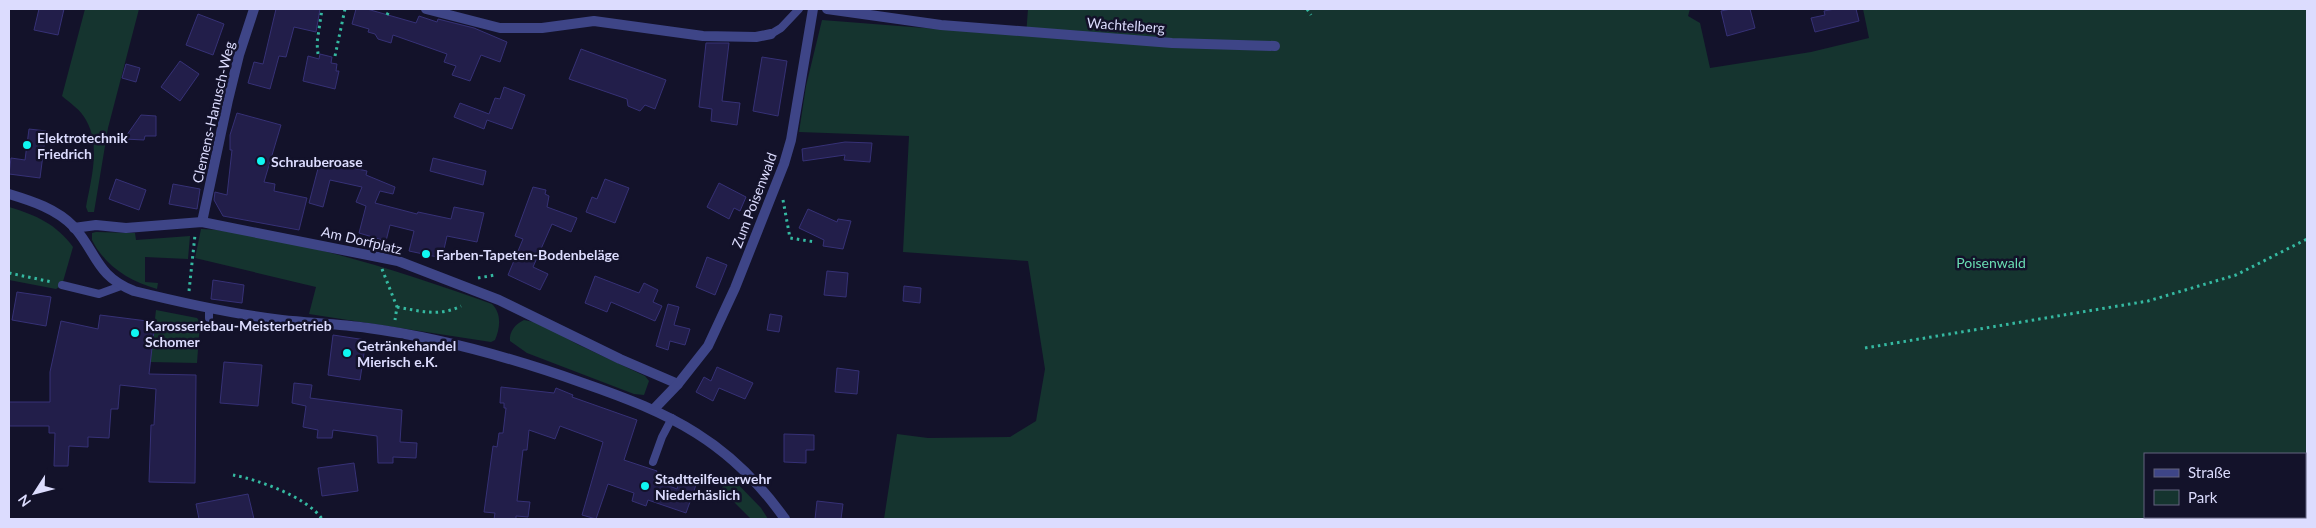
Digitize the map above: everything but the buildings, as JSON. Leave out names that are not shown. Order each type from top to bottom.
[{"type":"street","name":"Clemens-Hanusch-Weg","points":[[199,221],[239,55],[254,9]]},
{"type":"street","points":[[426,9],[500,28],[542,28],[594,21],[703,36],[756,37],[771,34]]},
{"type":"street","name":"Zum Poisenwald","points":[[678,384],[708,346],[717,329],[777,182],[793,131],[813,9]]},
{"type":"street","name":"Wachtelberg","points":[[827,9],[951,26],[1172,43],[1275,46]]},
{"type":"street","points":[[9,194],[36,202],[58,215],[74,228],[102,270],[121,286],[188,304],[209,313],[370,328],[485,350],[530,364],[654,409],[706,438],[728,456],[770,498],[785,519]]},
{"type":"street","name":"Am Dorfplatz","points":[[74,228],[96,224],[126,228],[199,221],[376,255],[398,261],[499,300],[620,360],[678,384]]},
{"type":"street","points":[[654,409],[678,384]]},
{"type":"lane","points":[[771,34],[781,28],[799,9]]},
{"type":"lane","points":[[62,285],[99,294],[121,286]]},
{"type":"lane","points":[[653,462],[662,437],[672,418]]},
{"type":"path","points":[[318,54],[317,43],[322,9]]},
{"type":"path","points":[[335,56],[345,9]]},
{"type":"path","points":[[388,15],[390,9]]},
{"type":"path","points":[[1307,9],[1311,15]]},
{"type":"path","points":[[777,182],[782,187],[790,238],[815,242]]},
{"type":"path","points":[[188,304],[199,221]]},
{"type":"path","points":[[1865,348],[2148,302],[2236,275],[2307,239]]},
{"type":"path","points":[[376,255],[397,307],[394,333]]},
{"type":"path","points":[[9,273],[62,285]]},
{"type":"path","points":[[397,307],[434,313],[446,312],[461,306]]},
{"type":"path","points":[[233,475],[244,477],[299,499],[317,512],[322,519]]},
{"type":"green space","points":[[85,9],[139,9],[108,128],[94,212],[88,212],[86,207],[94,152],[91,130],[81,113],[62,96]]},
{"type":"green space","name":"Poisenwald","points":[[1028,9],[1690,9],[1688,16],[1700,23],[1710,68],[1811,52],[1869,38],[1863,9],[2307,9],[2307,519],[884,519],[897,434],[928,438],[1010,437],[1036,421],[1045,369],[1028,261],[903,252],[909,136],[799,132],[806,86],[822,20],[1026,36]]},
{"type":"green space","points":[[9,207],[45,221],[60,232],[73,247],[62,285],[56,289],[9,280]]},
{"type":"green space","points":[[201,229],[221,230],[307,247],[413,277],[492,304],[499,317],[497,335],[495,340],[491,342],[309,314],[316,287],[195,258]]},
{"type":"green space","points":[[92,233],[135,233],[136,240],[190,236],[188,259],[145,257],[145,282],[158,283],[157,289],[137,282],[111,265],[92,240]]},
{"type":"green space","points":[[156,310],[197,318],[200,322],[197,363],[150,362]]},
{"type":"green space","points":[[524,320],[539,323],[577,344],[645,376],[649,381],[644,395],[634,394],[527,353],[510,341],[513,329]]},
{"type":"green space","points":[[731,477],[761,508],[768,519],[751,519],[721,489]]},
{"type":"place","name":"Elektrotechnik Friedrich","points":[[27,145]]},
{"type":"place","name":"Schrauberoase","points":[[261,161]]},
{"type":"place","name":"Farben-Tapeten-Bodenbeläge","points":[[426,254]]},
{"type":"place","name":"Karosseriebau-Meisterbetrieb Schomer","points":[[135,333]]},
{"type":"place","name":"Getränkehandel Mierisch e.K.","points":[[347,353]]},
{"type":"place","name":"Stadtteilfeuerwehr Niederhäslich","points":[[645,486]]}]
